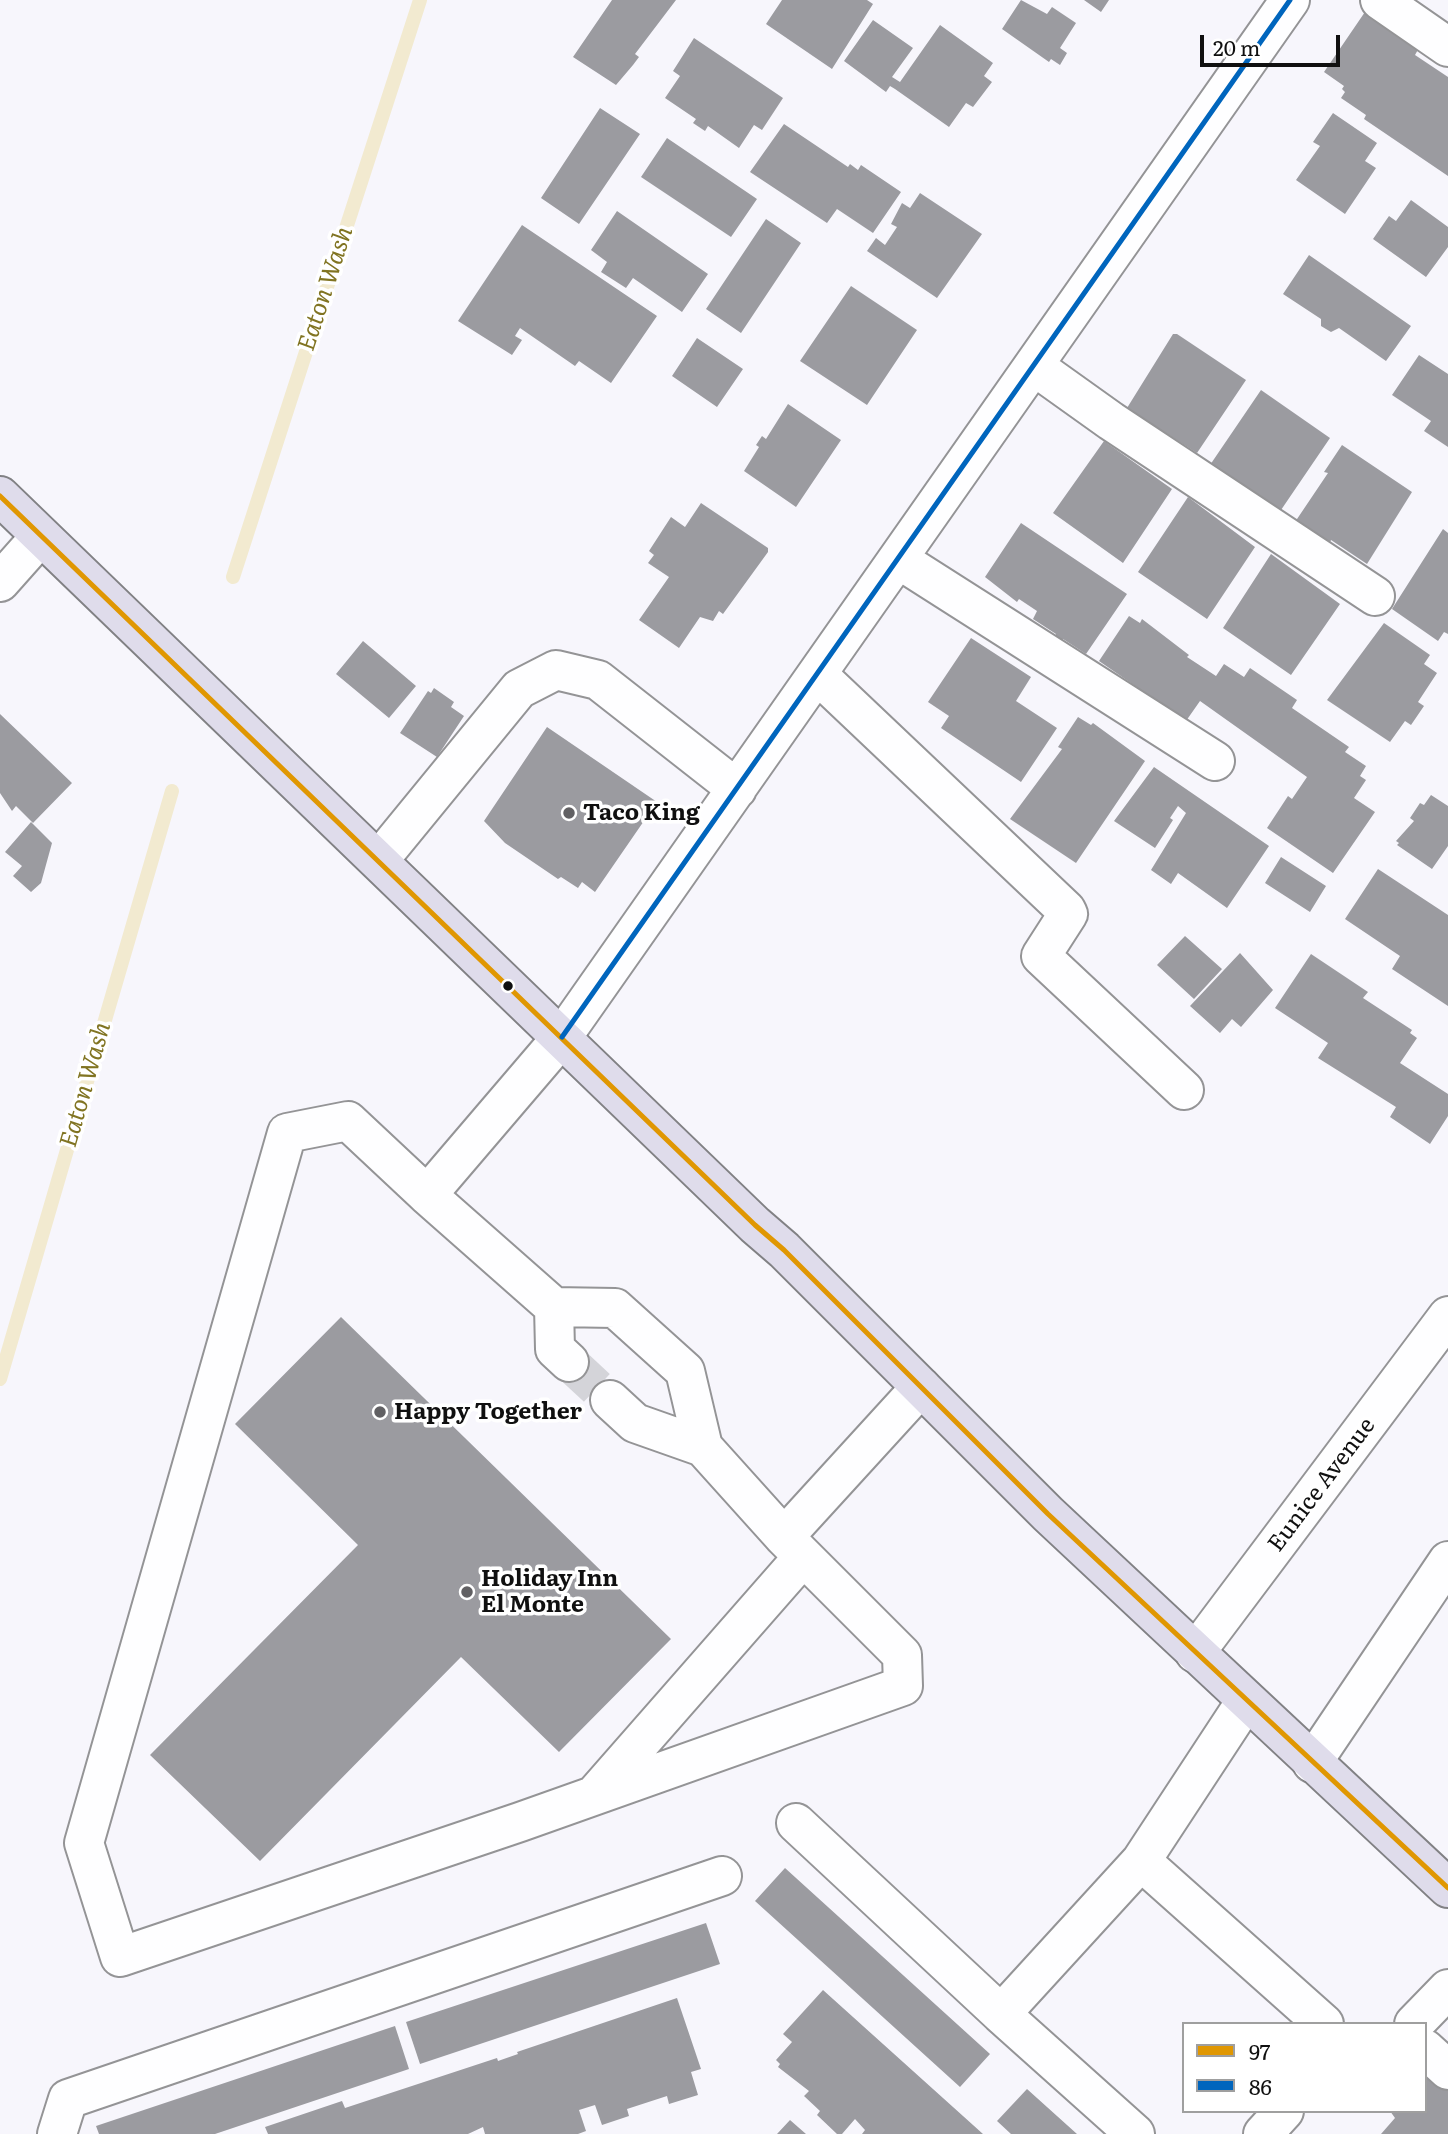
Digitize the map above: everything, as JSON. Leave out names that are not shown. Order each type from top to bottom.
[{"type":"main road","points":[[0,496],[755,1226],[784,1250],[1195,1653],[1447,1887]]},
{"type":"street","points":[[427,1195],[562,1037],[1290,0]]},
{"type":"street","points":[[1380,0],[1448,47]]},
{"type":"street","points":[[1034,366],[1111,421],[1375,596]]},
{"type":"street","points":[[0,582],[40,537]]},
{"type":"street","points":[[898,559],[1215,761]]},
{"type":"street","points":[[379,860],[519,689],[556,670],[598,680],[737,789]]},
{"type":"street","points":[[817,674],[1066,910],[1068,914],[1041,956],[1184,1090]]},
{"type":"street","points":[[610,1400],[635,1423],[703,1447],[794,1547],[902,1656],[903,1686],[120,1957],[84,1843],[287,1133],[348,1121],[554,1307],[615,1308],[685,1371],[703,1447]]},
{"type":"street","points":[[554,1307],[555,1349],[569,1362]]},
{"type":"street","name":"Eunice Avenue","points":[[1195,1653],[1448,1316]]},
{"type":"street","points":[[596,1794],[921,1387]]},
{"type":"street","points":[[1312,1763],[1448,1561]]},
{"type":"street","points":[[1001,2014],[1141,1861],[1246,1702]]},
{"type":"street","points":[[796,1823],[1001,2014],[1135,2134]]},
{"type":"street","points":[[1141,1861],[1322,2022]]},
{"type":"street","points":[[57,2134],[68,2099],[722,1877]]},
{"type":"street","points":[[1416,2022],[1448,1989]]},
{"type":"street","points":[[1427,2051],[1448,2070]]},
{"type":"street","points":[[1263,2134],[1282,2113]]},
{"type":"building","points":[[612,0],[676,0],[635,54],[639,57],[616,85],[573,57]]},
{"type":"building","points":[[782,0],[867,0],[873,4],[832,69],[766,24]]},
{"type":"building","points":[[1021,0],[1047,14],[1052,7],[1076,23],[1060,48],[1067,53],[1060,65],[1051,59],[1049,62],[1002,29]]},
{"type":"building","points":[[1084,0],[1109,0],[1101,12]]},
{"type":"building","points":[[1367,9],[1420,46],[1415,55],[1448,77],[1448,176],[1364,119],[1366,115],[1341,98],[1345,92],[1342,89],[1344,86],[1324,72]]},
{"type":"building","points":[[873,20],[913,48],[892,77],[900,82],[940,25],[993,63],[984,76],[992,82],[973,107],[966,103],[949,127],[890,86],[886,92],[844,61]]},
{"type":"building","points":[[694,38],[783,98],[762,130],[754,125],[739,148],[708,126],[705,131],[693,123],[696,119],[665,98],[680,76],[673,71]]},
{"type":"building","points":[[600,108],[640,134],[579,224],[541,198]]},
{"type":"building","points":[[1333,113],[1377,143],[1365,161],[1376,168],[1345,214],[1296,180],[1320,146],[1313,142]]},
{"type":"building","points":[[784,124],[848,167],[850,164],[858,170],[861,165],[901,192],[873,233],[837,209],[827,223],[750,172]]},
{"type":"building","points":[[667,138],[757,199],[731,237],[641,177]]},
{"type":"building","points":[[920,193],[982,234],[937,298],[867,251],[876,238],[885,245],[897,227],[891,224],[902,203],[910,208]]},
{"type":"building","points":[[1411,200],[1448,227],[1448,247],[1426,277],[1373,239],[1389,216],[1396,221]]},
{"type":"building","points":[[617,211],[708,274],[682,312],[633,278],[626,288],[601,272],[607,262],[591,250]]},
{"type":"building","points":[[766,219],[801,243],[741,333],[706,309]]},
{"type":"building","points":[[522,225],[657,316],[611,383],[579,361],[575,366],[520,328],[515,336],[522,340],[512,355],[458,321]]},
{"type":"building","points":[[1309,255],[1411,326],[1386,361],[1339,328],[1331,332],[1321,326],[1321,319],[1283,294]]},
{"type":"building","points":[[851,286],[917,330],[867,405],[800,361]]},
{"type":"building","points":[[1173,334],[1177,334],[1246,380],[1197,453],[1127,408]]},
{"type":"building","points":[[697,338],[743,369],[717,407],[672,376]]},
{"type":"building","points":[[1419,355],[1448,374],[1448,447],[1424,431],[1431,421],[1392,395]]},
{"type":"building","points":[[1261,390],[1330,438],[1281,510],[1210,465]]},
{"type":"building","points":[[788,404],[841,440],[796,507],[744,471],[759,447],[756,445],[762,436],[766,439]]},
{"type":"building","points":[[1104,441],[1172,489],[1123,563],[1053,513]]},
{"type":"building","points":[[1342,445],[1412,492],[1367,564],[1331,540],[1329,545],[1295,522],[1328,473],[1324,472]]},
{"type":"building","points":[[1188,497],[1255,547],[1207,619],[1138,572]]},
{"type":"building","points":[[701,503],[768,548],[768,552],[723,614],[719,611],[713,621],[700,617],[679,648],[639,620],[669,577],[648,563],[654,555],[649,551],[671,517],[685,527]]},
{"type":"building","points":[[1021,523],[1127,594],[1086,654],[1063,639],[1061,643],[1054,639],[1056,634],[1033,619],[1037,611],[1019,599],[1017,602],[985,577]]},
{"type":"building","points":[[1443,529],[1448,533],[1448,634],[1444,632],[1438,641],[1392,609]]},
{"type":"building","points":[[1271,554],[1340,604],[1291,675],[1223,628]]},
{"type":"building","points":[[1129,616],[1140,623],[1142,619],[1189,655],[1187,657],[1216,676],[1224,664],[1244,677],[1250,668],[1297,700],[1292,708],[1349,747],[1345,752],[1366,766],[1360,776],[1366,780],[1354,798],[1375,812],[1333,873],[1267,828],[1288,796],[1292,799],[1307,777],[1200,701],[1186,721],[1099,661]]},
{"type":"building","points":[[1384,623],[1430,655],[1424,664],[1437,673],[1418,702],[1424,706],[1411,725],[1405,721],[1390,742],[1327,700]]},
{"type":"building","points":[[971,638],[1031,677],[1016,701],[1057,728],[1021,782],[941,728],[949,716],[928,702]]},
{"type":"building","points":[[363,641],[416,686],[389,718],[336,674]]},
{"type":"building","points":[[434,688],[454,702],[451,707],[464,716],[437,757],[400,733],[428,691],[431,693]]},
{"type":"building","points":[[0,714],[72,783],[33,823],[16,806],[12,811],[0,793]]},
{"type":"building","points":[[1078,717],[1091,725],[1093,723],[1145,761],[1076,863],[1010,819],[1062,749],[1058,747]]},
{"type":"building","points":[[547,727],[657,802],[595,892],[582,882],[578,888],[561,877],[558,879],[505,843],[484,821]]},
{"type":"building","points":[[1154,767],[1269,846],[1227,908],[1178,873],[1171,884],[1151,870],[1186,813],[1178,806],[1170,818],[1173,820],[1155,848],[1114,821]]},
{"type":"building","points":[[1431,795],[1448,806],[1448,846],[1432,869],[1397,845],[1399,843],[1396,841],[1414,821],[1410,818],[1420,803],[1424,805]]},
{"type":"building","points":[[31,822],[52,843],[41,883],[31,892],[13,876],[22,866],[5,852]]},
{"type":"building","points":[[1281,857],[1326,886],[1310,912],[1265,883]]},
{"type":"building","points":[[1378,869],[1448,915],[1448,1006],[1392,969],[1400,956],[1345,919]]},
{"type":"building","points":[[1185,936],[1222,969],[1194,999],[1157,965]]},
{"type":"building","points":[[1240,953],[1273,990],[1241,1027],[1232,1019],[1220,1033],[1190,1006]]},
{"type":"building","points":[[1311,954],[1368,992],[1363,998],[1412,1030],[1410,1033],[1417,1038],[1400,1063],[1448,1094],[1448,1116],[1430,1144],[1390,1117],[1396,1107],[1318,1058],[1328,1043],[1275,1008]]},
{"type":"building","name":"Holiday Inn El Monte","points":[[341,1317],[671,1639],[559,1752],[461,1657],[260,1861],[150,1755],[358,1545],[235,1424]]},
{"type":"building","points":[[785,1868],[990,2054],[960,2087],[755,1901]]},
{"type":"building","points":[[706,1923],[720,1964],[420,2064],[406,2022]]},
{"type":"building","points":[[823,1990],[983,2134],[862,2134],[865,2130],[855,2119],[842,2134],[837,2134],[817,2115],[820,2111],[804,2096],[809,2091],[778,2067],[780,2064],[776,2060],[792,2042],[783,2034]]},
{"type":"building","points":[[677,1998],[701,2069],[691,2072],[698,2095],[669,2104],[667,2096],[627,2109],[629,2116],[602,2125],[595,2105],[579,2110],[586,2131],[578,2134],[485,2134],[483,2127],[468,2134],[268,2134],[265,2127],[342,2101],[345,2108],[497,2058],[498,2061],[518,2054],[517,2052]]},
{"type":"building","points":[[395,2026],[409,2069],[215,2134],[99,2134],[96,2126]]},
{"type":"building","points":[[1427,2074],[1448,2083],[1448,2134],[1381,2134],[1395,2118],[1391,2113],[1427,2113]]},
{"type":"building","points":[[1027,2089],[1077,2134],[1011,2134],[997,2121]]},
{"type":"building","points":[[790,2120],[806,2134],[777,2134]]},
{"type":"waterway","name":"Eaton Wash","points":[[233,577],[420,0]]},
{"type":"waterway","name":"Eaton Wash","points":[[0,1379],[172,791]]},
{"type":"tunnel","points":[[569,1362],[610,1400]]},
{"type":"transit line","name":"86","points":[[562,1037],[1290,0]]},
{"type":"transit line","name":"97","points":[[0,496],[784,1250],[1048,1514],[1448,1888]]},
{"type":"place","name":"Taco King","points":[[569,813]]},
{"type":"place","name":"Happy Together","points":[[380,1412]]},
{"type":"place","name":"Holiday Inn El Monte","points":[[467,1592]]}]
